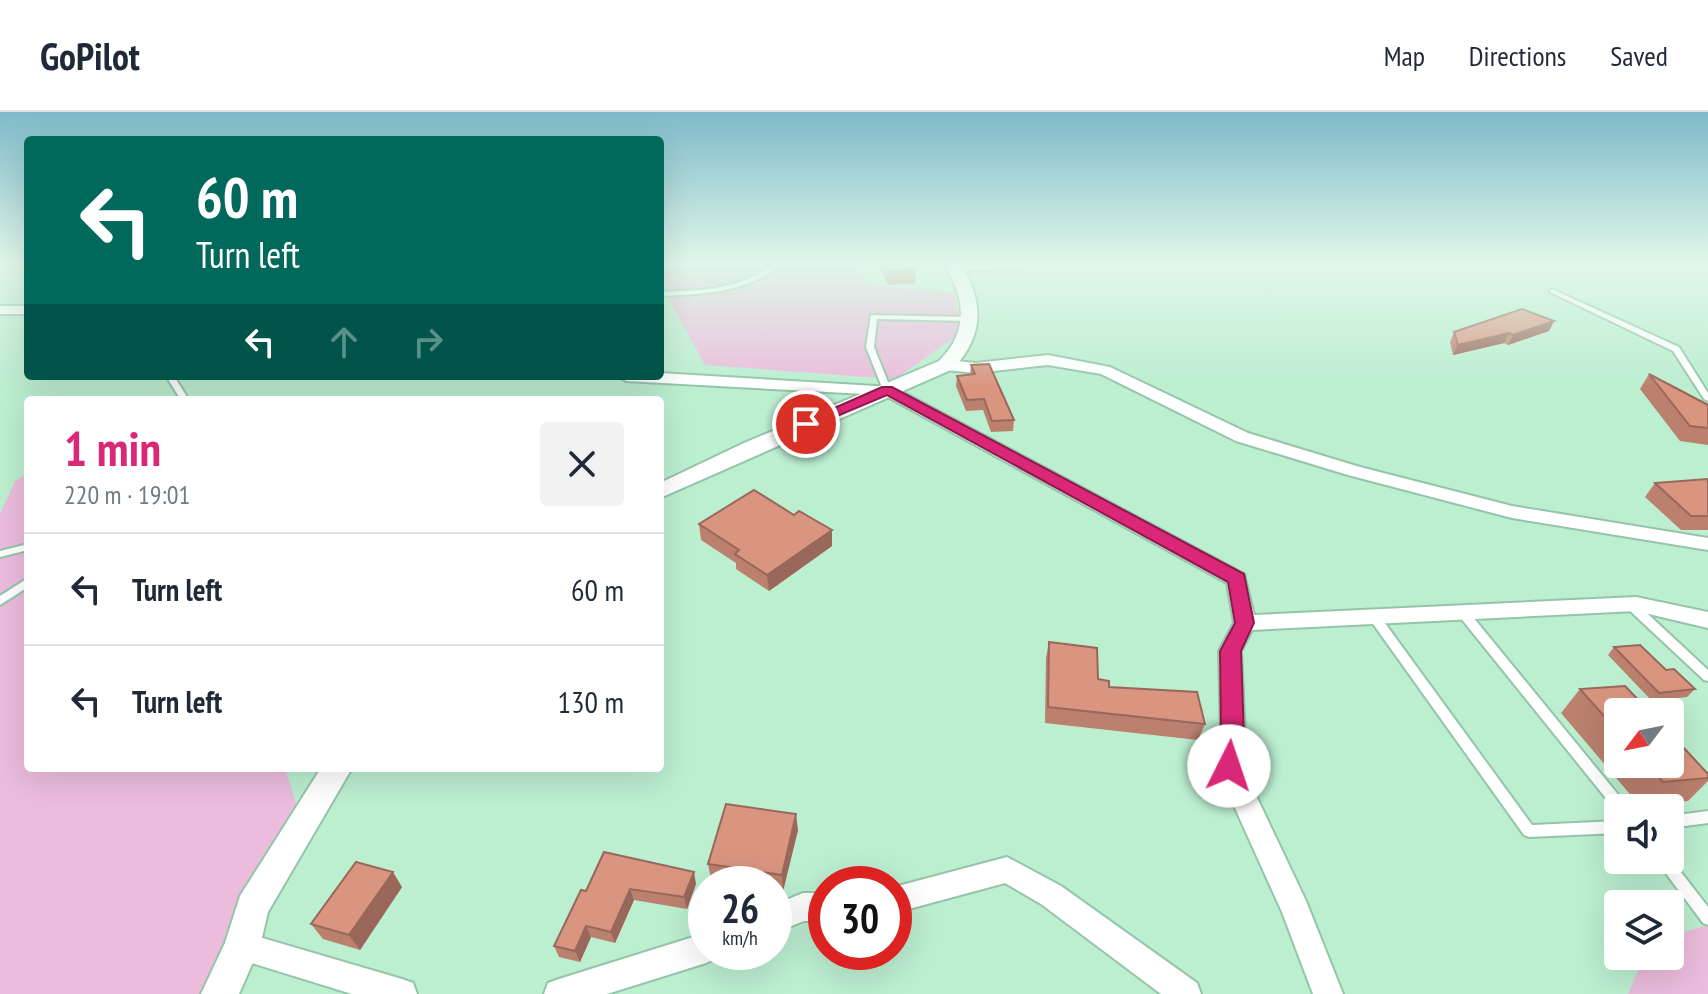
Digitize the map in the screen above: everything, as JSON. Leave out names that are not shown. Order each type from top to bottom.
[{"type":"street","points":[[664,489],[751,447],[946,365],[961,352],[971,319],[971,305]]},
{"type":"street","points":[[0,310],[24,310]]},
{"type":"street","points":[[946,365],[976,368],[1048,360],[1105,370],[1242,437],[1354,471],[1525,514],[1708,544]]},
{"type":"street","points":[[664,378],[887,390],[1237,579],[1245,623],[1230,651],[1233,736],[1229,766],[1296,911],[1328,994]]},
{"type":"street","points":[[1245,623],[1631,605],[1689,613],[1708,620]]},
{"type":"street","points":[[220,994],[242,946],[252,907],[335,772]]},
{"type":"street","points":[[912,895],[1007,870],[1051,895],[1186,994]]},
{"type":"street","points":[[242,946],[402,994]]},
{"type":"street","points":[[559,994],[688,954]]},
{"type":"lane","points":[[1582,305],[1676,349],[1708,399]]},
{"type":"lane","points":[[887,390],[870,347],[874,317],[971,319]]},
{"type":"lane","points":[[0,554],[24,548]]},
{"type":"lane","points":[[0,601],[24,585]]},
{"type":"lane","points":[[1631,605],[1708,677]]},
{"type":"lane","points":[[1464,614],[1611,794]]},
{"type":"lane","points":[[1375,618],[1529,831],[1604,828]]},
{"type":"lane","points":[[1684,820],[1708,817]]},
{"type":"lane","points":[[1674,874],[1708,918]]},
{"type":"shaded area","points":[[672,305],[956,305],[962,332],[895,379],[705,365]]},
{"type":"shaded area","points":[[24,476],[24,772],[286,772],[302,822],[201,994],[0,994],[0,514],[15,481]]},
{"type":"shaded area","points":[[1708,925],[1708,994],[1628,994],[1638,970],[1684,970],[1684,932]]},
{"type":"building","points":[[1522,309],[1554,321],[1513,335],[1509,333],[1458,345],[1454,332]]},
{"type":"building","points":[[989,364],[1014,420],[992,421],[984,399],[967,400],[957,376],[975,374],[971,365]]},
{"type":"building","points":[[1649,374],[1708,405],[1708,428],[1690,426]]},
{"type":"building","points":[[1708,479],[1708,516],[1691,516],[1655,483]]},
{"type":"building","points":[[754,490],[794,515],[799,511],[832,530],[767,575],[735,554],[739,550],[699,524]]},
{"type":"building","points":[[1049,642],[1097,648],[1098,679],[1109,681],[1109,687],[1197,692],[1205,724],[1048,707]]},
{"type":"building","points":[[1640,645],[1666,670],[1674,669],[1695,689],[1659,693],[1614,647]]},
{"type":"building","points":[[1625,686],[1637,698],[1604,698],[1604,716],[1580,689]]},
{"type":"building","points":[[1684,748],[1708,774],[1708,778],[1663,782],[1659,778],[1684,778]]},
{"type":"building","points":[[726,804],[796,814],[784,866],[708,864]]},
{"type":"building","points":[[604,852],[688,871],[688,887],[684,897],[630,889],[611,932],[586,926],[575,951],[554,946],[581,890],[586,891]]},
{"type":"building","points":[[356,862],[393,872],[349,935],[311,924]]},
{"type":"route","points":[[806,424],[887,390],[1237,579],[1245,623],[1230,651],[1233,736],[1229,766]]}]
